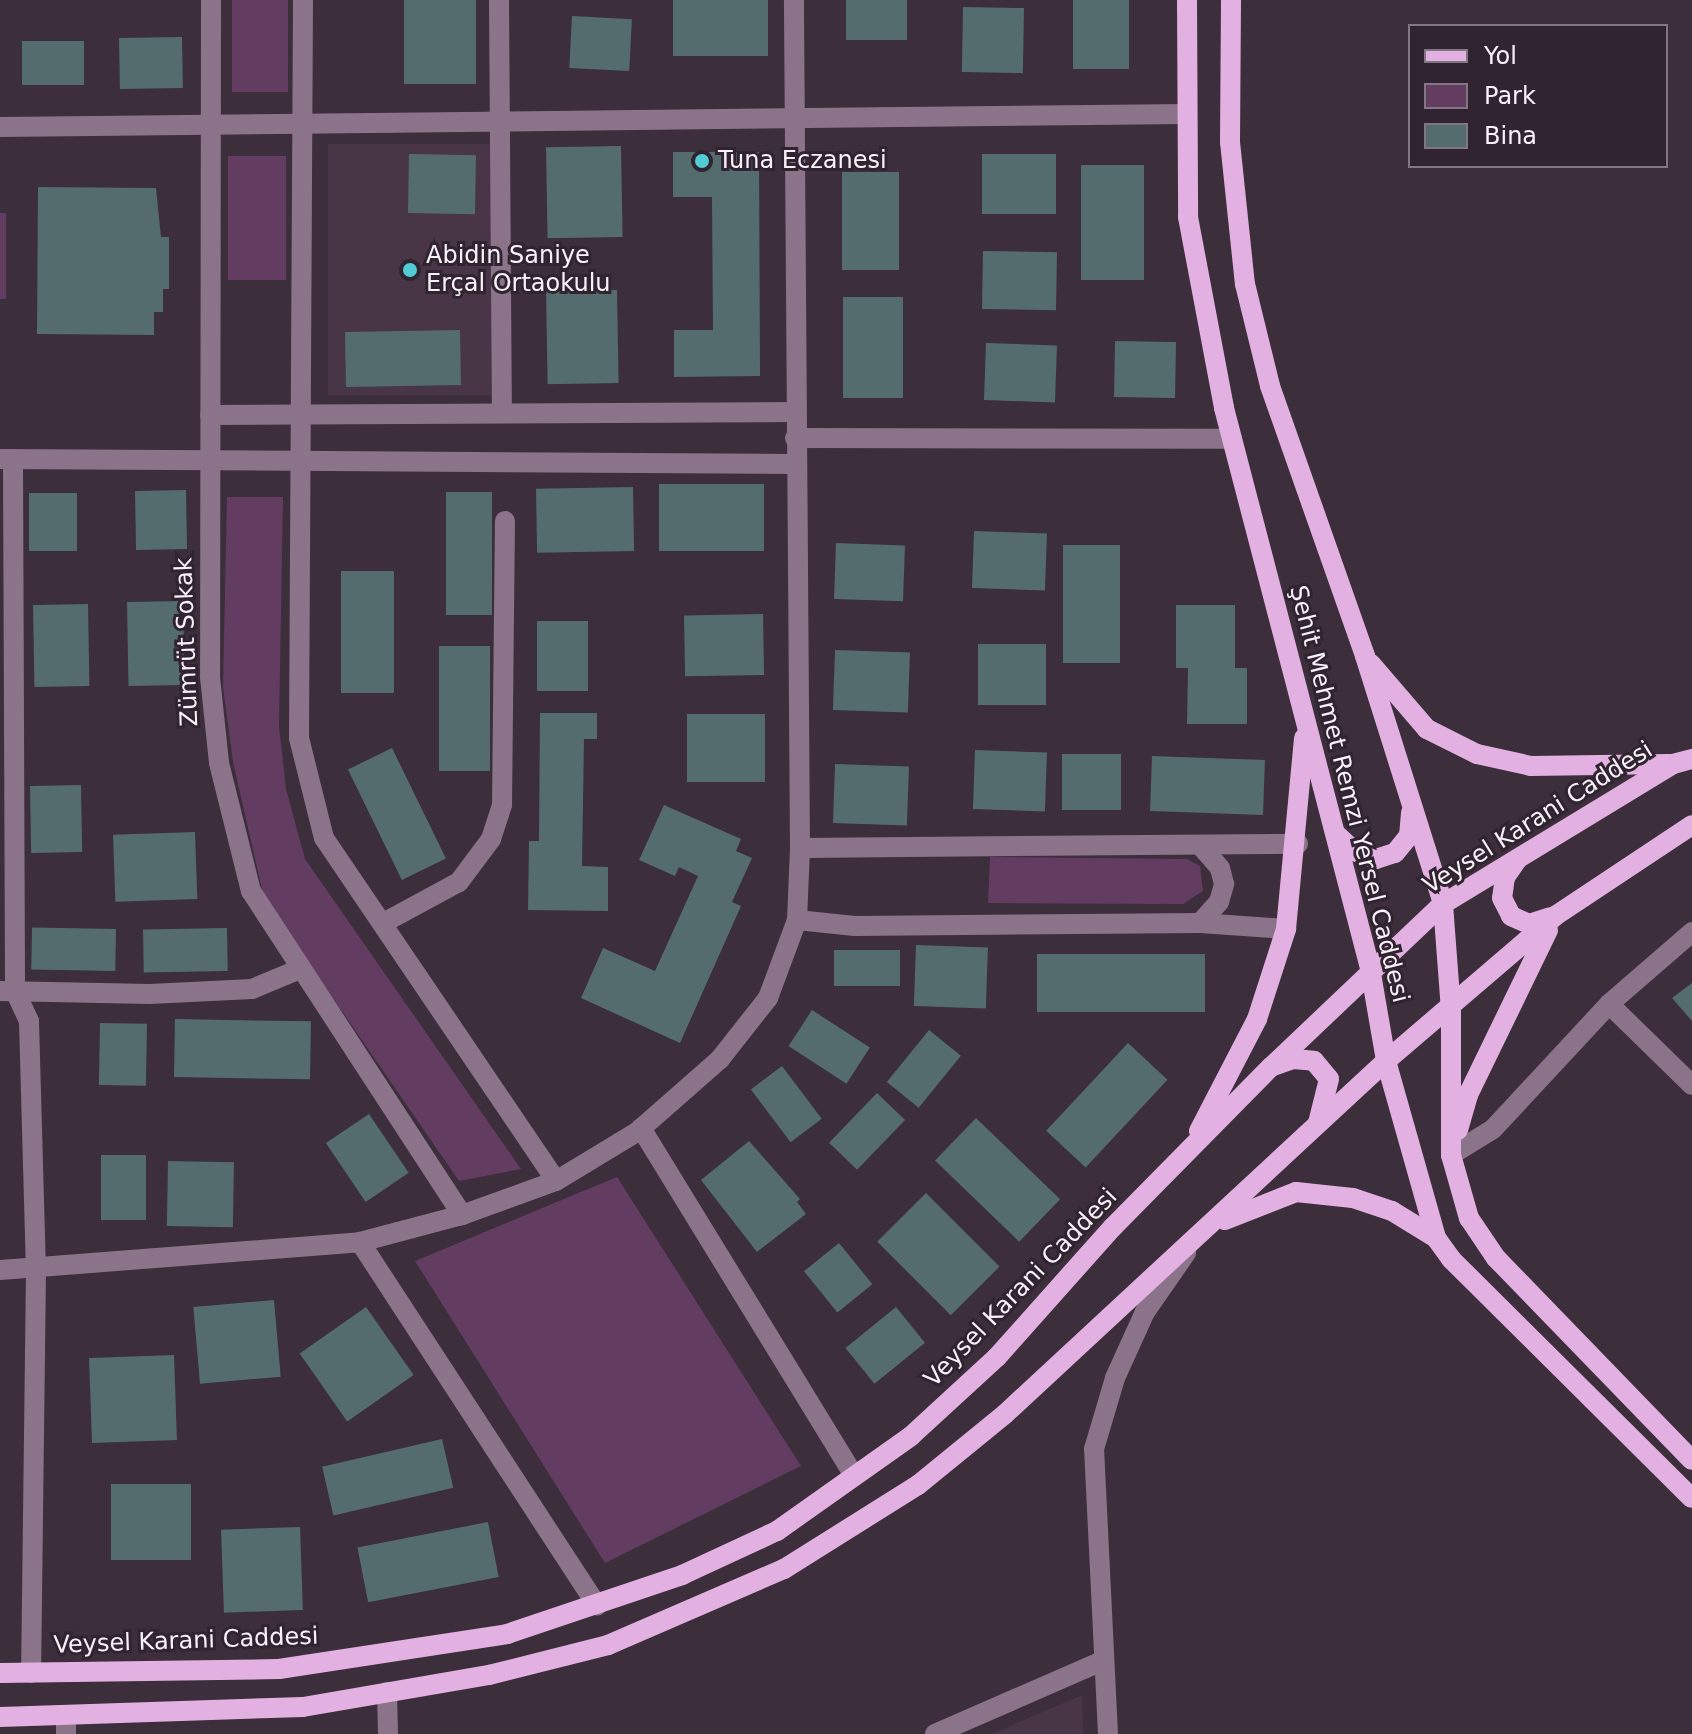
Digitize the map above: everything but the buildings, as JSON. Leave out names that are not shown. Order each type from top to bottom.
[{"type":"main road","name":"Şehit Mehmet Remzi Yersel Caddesi","points":[[1187,0],[1188,217],[1232,439],[1370,968],[1386,1061],[1436,1238],[1451,1259],[1692,1498]]},
{"type":"main road","name":"Şehit Mehmet Remzi Yersel Caddesi","points":[[1231,0],[1230,142],[1245,284],[1270,386],[1365,656],[1443,904],[1451,1010],[1451,1155],[1469,1218],[1496,1258],[1692,1460]]},
{"type":"main road","points":[[1365,656],[1427,729],[1477,754],[1531,766],[1683,762]]},
{"type":"main road","points":[[1190,1150],[1257,1019],[1286,929],[1298,844],[1305,722]]},
{"type":"main road","name":"Veysel Karani Caddesi","points":[[0,1673],[279,1669],[507,1634],[682,1575],[777,1531],[911,1436],[997,1357],[1271,1067],[1370,968],[1443,904],[1683,762]]},
{"type":"main road","points":[[1337,835],[1354,851],[1376,859],[1395,853],[1409,836],[1412,806]]},
{"type":"main road","points":[[0,1717],[66,1724],[303,1707],[489,1675],[608,1645],[784,1569],[951,1458],[1386,1061],[1451,1010],[1555,916],[1692,825]]},
{"type":"main road","points":[[1520,856],[1505,877],[1502,898],[1511,916],[1529,924],[1555,916]]},
{"type":"main road","points":[[1451,1155],[1468,1095],[1555,916]]},
{"type":"main road","points":[[1271,1067],[1293,1059],[1314,1061],[1329,1079],[1316,1127]]},
{"type":"main road","points":[[1200,1233],[1296,1192],[1353,1198],[1392,1211],[1436,1238]]},
{"type":"street","name":"Zümrüt Sokak","points":[[211,0],[210,677],[219,763],[251,891],[462,1215]]},
{"type":"street","points":[[303,0],[304,458],[299,738],[324,838],[385,922],[556,1181]]},
{"type":"street","points":[[499,0],[502,413]]},
{"type":"street","points":[[0,1270],[36,1271],[360,1242],[462,1215],[556,1181],[641,1128],[720,1059],[768,998],[797,920],[800,848],[794,0]]},
{"type":"street","points":[[0,127],[1187,114]]},
{"type":"street","points":[[210,415],[795,412]]},
{"type":"street","points":[[795,438],[1232,439]]},
{"type":"street","points":[[31,1673],[36,1271],[29,1021],[7,991],[6,459],[210,457],[796,464]]},
{"type":"street","points":[[385,922],[459,882],[491,839],[502,805],[505,521]]},
{"type":"street","points":[[800,848],[1298,844]]},
{"type":"street","points":[[1200,923],[1219,902],[1224,884],[1220,868],[1202,847]]},
{"type":"street","points":[[797,920],[855,926],[1200,923],[1286,929]]},
{"type":"street","points":[[1451,1155],[1493,1129],[1609,1004],[1692,932]]},
{"type":"street","points":[[7,991],[150,994],[252,989],[300,969]]},
{"type":"street","points":[[1609,1004],[1692,1085]]},
{"type":"street","points":[[641,1128],[854,1476]]},
{"type":"street","points":[[1108,1734],[1094,1449],[1115,1378],[1145,1312],[1200,1233]]},
{"type":"street","points":[[360,1242],[597,1606]]},
{"type":"street","points":[[935,1734],[1104,1660]]},
{"type":"street","points":[[387,1692],[388,1734]]},
{"type":"shaded area","name":"Abidin Saniye Erçal Ortaokulu","points":[[328,144],[491,144],[491,395],[328,395]]},
{"type":"shaded area","points":[[1082,1695],[1083,1734],[992,1734]]},
{"type":"green space","points":[[232,0],[288,0],[288,92],[232,92]]},
{"type":"green space","points":[[228,156],[286,156],[286,280],[228,280]]},
{"type":"green space","points":[[0,213],[6,213],[6,299],[0,299]]},
{"type":"green space","points":[[227,497],[283,497],[279,726],[286,789],[305,859],[521,1169],[459,1181],[264,898],[233,762],[223,687]]},
{"type":"green space","points":[[990,857],[1187,859],[1200,866],[1203,891],[1183,904],[988,903]]},
{"type":"green space","points":[[617,1177],[801,1466],[605,1563],[415,1261]]},
{"type":"place","name":"Tuna Eczanesi","points":[[702,161]]},
{"type":"place","name":"Abidin Saniye Erçal Ortaokulu","points":[[410,270]]}]
